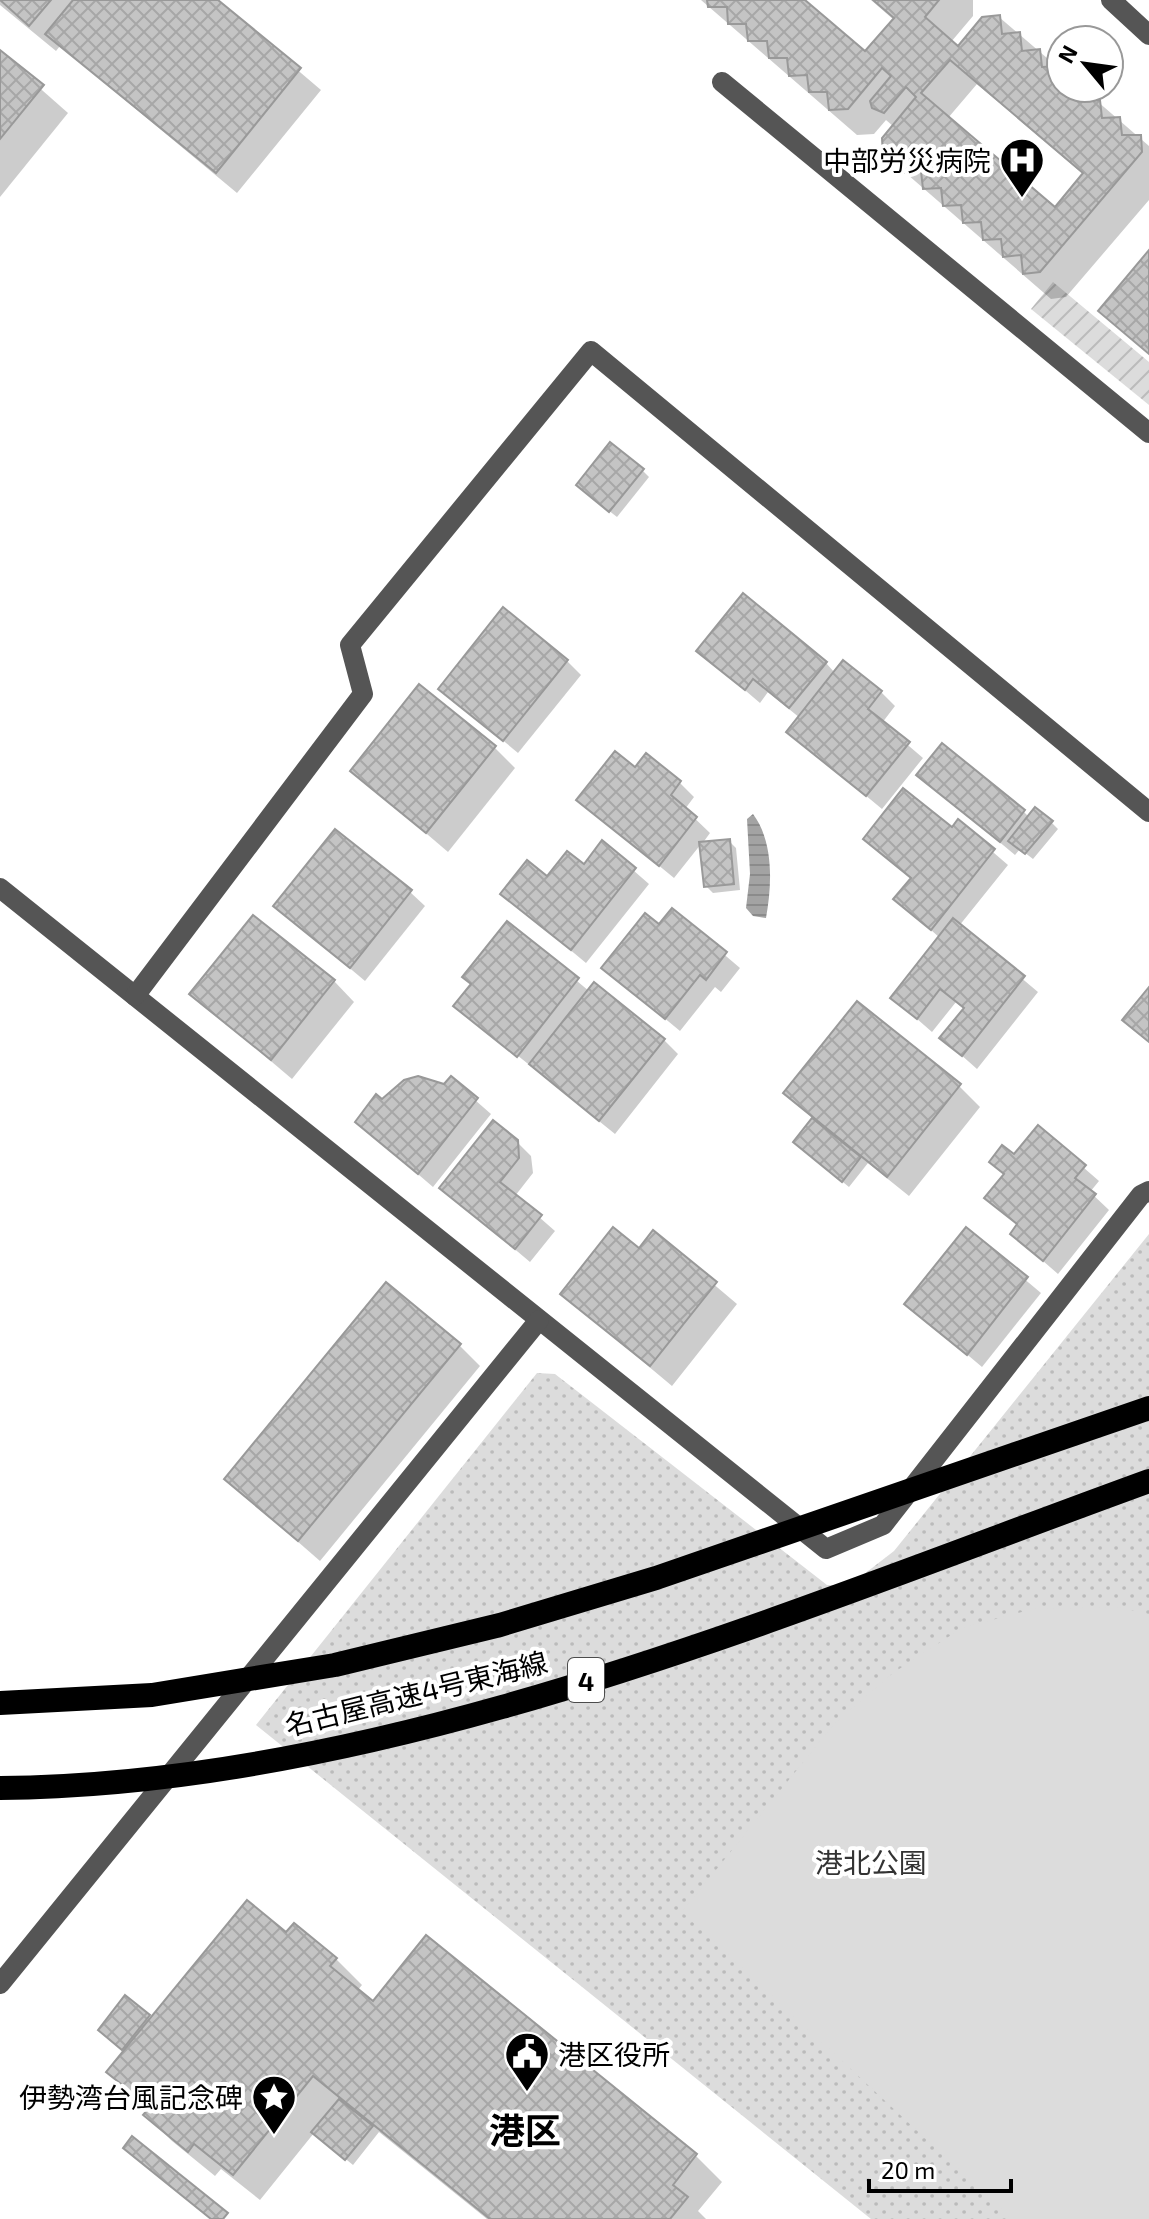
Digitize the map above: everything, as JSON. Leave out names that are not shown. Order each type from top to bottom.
[{"type":"highway","name":"名古屋高速4号東海線","points":[[0,1703],[152,1695],[335,1665],[500,1625],[700,1564],[1149,1408]]},
{"type":"highway","name":"名古屋高速4号東海線","points":[[0,1788],[190,1774],[347,1747],[500,1706],[673,1653],[1149,1481]]},
{"type":"street","points":[[1111,0],[1149,35]]},
{"type":"street","points":[[722,82],[1149,433]]},
{"type":"street","points":[[135,996],[363,694],[350,645],[591,351],[1149,812]]},
{"type":"street","points":[[0,888],[826,1549],[883,1525],[1141,1195],[1149,1191]]},
{"type":"street","points":[[0,1984],[539,1320]]},
{"type":"green space","points":[[1053,282],[1149,362],[1149,405],[1031,309]]},
{"type":"green space","name":"港北公園","points":[[1149,1234],[1149,2219],[871,2219],[256,1725],[537,1373],[555,1374],[827,1585],[850,1585],[894,1551]]},
{"type":"green space","points":[[1120,1607],[1149,1615],[1149,2219],[1012,2219],[682,1912],[834,1724],[893,1673],[962,1628],[1033,1609]]},
{"type":"shaded area","points":[[753,814],[765,837],[770,864],[766,918],[753,916],[746,908],[750,874],[747,819]]},
{"type":"building","points":[[0,0],[51,0],[29,26]]},
{"type":"building","points":[[73,0],[218,0],[301,68],[216,173],[45,34]]},
{"type":"building","points":[[707,0],[805,0],[865,51],[894,18],[873,0],[939,0],[925,17],[958,46],[982,17],[1000,15],[1002,34],[1020,32],[1022,51],[1040,49],[1042,67],[1045,67],[1045,104],[1100,104],[1102,118],[1120,117],[1122,135],[1141,135],[1142,152],[1040,272],[1023,274],[1021,255],[1003,257],[1001,239],[983,240],[981,222],[963,223],[961,205],[943,206],[941,188],[923,189],[921,171],[904,173],[902,155],[883,156],[882,138],[916,97],[906,87],[884,113],[872,108],[870,101],[891,76],[882,68],[848,109],[829,110],[827,92],[809,92],[807,75],[789,76],[787,58],[769,58],[767,41],[748,41],[746,24],[728,24],[727,7],[708,7]],"holes":[[[950,60],[1083,173],[1055,207],[921,93]]]},
{"type":"building","points":[[0,50],[44,85],[0,139]]},
{"type":"building","points":[[1149,250],[1149,354],[1098,311]]},
{"type":"building","points":[[610,442],[644,469],[609,512],[576,485]]},
{"type":"building","points":[[743,593],[827,662],[789,708],[753,679],[745,690],[696,651]]},
{"type":"building","points":[[503,607],[568,660],[503,741],[438,689]]},
{"type":"building","points":[[843,660],[882,691],[868,709],[910,742],[866,796],[786,732]]},
{"type":"building","points":[[419,684],[496,746],[426,833],[350,771]]},
{"type":"building","points":[[942,743],[1025,810],[1000,842],[916,775]]},
{"type":"building","points":[[615,751],[635,767],[646,753],[681,781],[671,795],[697,817],[659,866],[576,800]]},
{"type":"building","points":[[903,788],[952,827],[958,819],[995,849],[931,930],[893,899],[911,878],[863,839]]},
{"type":"building","points":[[1035,807],[1053,821],[1025,854],[1008,841]]},
{"type":"building","points":[[335,829],[412,890],[350,968],[273,906]]},
{"type":"building","points":[[730,839],[734,884],[704,887],[699,842]]},
{"type":"building","points":[[602,840],[636,868],[571,950],[500,894],[527,860],[547,876],[567,851],[584,864]]},
{"type":"building","points":[[672,908],[727,952],[706,980],[700,975],[665,1019],[601,968],[645,913],[659,924]]},
{"type":"building","points":[[253,915],[335,980],[271,1060],[189,994]]},
{"type":"building","points":[[953,918],[1025,976],[962,1056],[939,1038],[964,1008],[940,989],[917,1019],[890,998]]},
{"type":"building","points":[[507,921],[579,978],[517,1057],[453,1006],[471,984],[462,977]]},
{"type":"building","points":[[594,982],[665,1039],[599,1121],[529,1064]]},
{"type":"building","points":[[1149,987],[1149,1042],[1122,1020]]},
{"type":"building","points":[[857,1001],[961,1084],[887,1177],[783,1093]]},
{"type":"building","points":[[418,1076],[444,1084],[451,1076],[478,1098],[418,1174],[355,1122],[376,1094],[382,1099],[404,1080]]},
{"type":"building","points":[[812,1118],[861,1157],[842,1182],[793,1142]]},
{"type":"building","points":[[493,1120],[518,1140],[519,1158],[500,1182],[542,1215],[515,1249],[439,1188]]},
{"type":"building","points":[[1038,1125],[1086,1165],[1075,1178],[1096,1194],[1043,1261],[1010,1234],[1017,1224],[984,1198],[1004,1174],[989,1162],[1002,1145],[1014,1154]]},
{"type":"building","points":[[613,1227],[639,1248],[653,1230],[717,1282],[650,1366],[560,1294]]},
{"type":"building","points":[[966,1227],[1028,1277],[967,1355],[904,1304]]},
{"type":"building","points":[[386,1282],[461,1344],[298,1541],[224,1479]]},
{"type":"building","points":[[247,1900],[286,1932],[294,1923],[337,1958],[330,1966],[373,2001],[426,1935],[697,2154],[673,2185],[688,2197],[670,2219],[490,2219],[313,2076],[233,2175],[194,2144],[188,2152],[143,2115],[150,2107],[106,2072]]},
{"type":"building","points":[[125,1995],[150,2015],[122,2050],[98,2030]]},
{"type":"building","points":[[339,2099],[373,2126],[345,2160],[311,2132]]},
{"type":"building","points":[[132,2136],[228,2213],[223,2219],[211,2219],[123,2148]]},
{"type":"place","name":"中部労災病院","points":[[1022,199]]},
{"type":"place","name":"港区役所","points":[[527,2093]]},
{"type":"place","name":"伊勢湾台風記念碑","points":[[274,2136]]},
{"type":"district","name":"港区","points":[[525,2129]]}]
